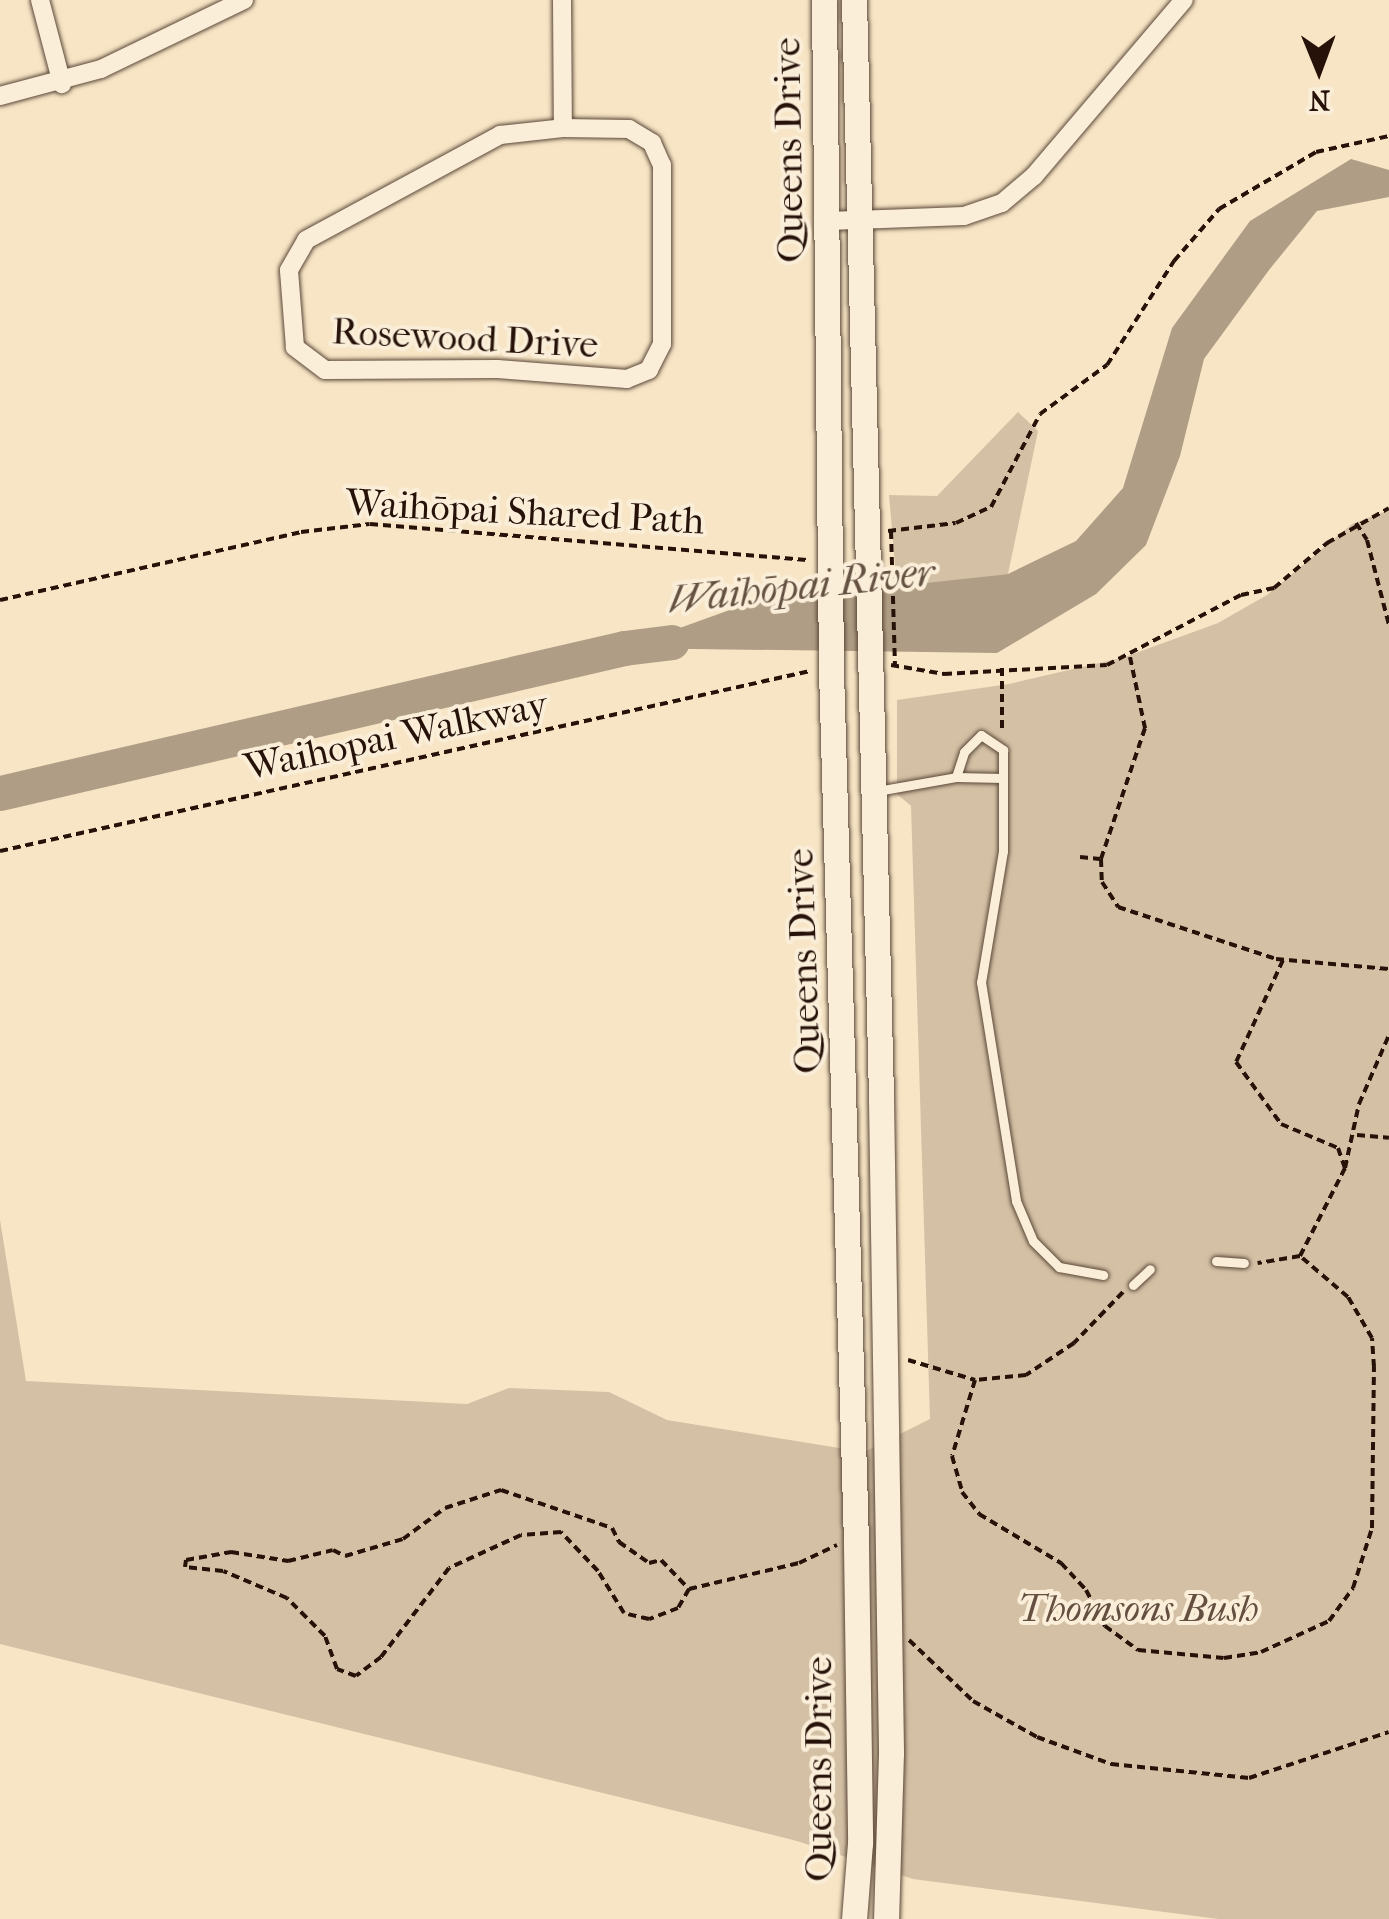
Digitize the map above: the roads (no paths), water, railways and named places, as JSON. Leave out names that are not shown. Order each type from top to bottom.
[{"type":"main road","name":"Queens Drive","points":[[824,0],[831,670],[856,1545],[860,1843],[854,1919]]},
{"type":"main road","name":"Queens Drive","points":[[854,0],[858,220],[885,660],[874,792],[889,1638],[886,1919]]},
{"type":"main road","points":[[846,1100],[881,1098]]},
{"type":"street","points":[[40,0],[62,84]]},
{"type":"street","points":[[0,96],[62,84],[244,0]]},
{"type":"street","points":[[562,0],[563,128]]},
{"type":"street","points":[[828,221],[964,216],[1002,203],[1034,176],[1183,0]]},
{"type":"street","name":"Rosewood Drive","points":[[563,128],[629,130],[652,143],[662,166],[662,344],[649,370],[627,379],[497,369],[326,370],[295,347],[290,270],[306,240],[500,135],[563,128]]},
{"type":"lane","points":[[956,777],[964,752],[981,735],[1004,750],[1004,851],[981,982],[1016,1201],[1033,1241],[1059,1267],[1103,1275]]},
{"type":"lane","points":[[874,792],[956,777],[1003,778]]},
{"type":"lane","points":[[1216,1261],[1244,1263]]},
{"type":"lane","points":[[1133,1285],[1150,1269]]},
{"type":"waterway","name":"Waihōpai River","points":[[0,793],[624,648],[672,642]]},
{"type":"park label","name":"Thomsons Bush","points":[[1138,1609]]}]
